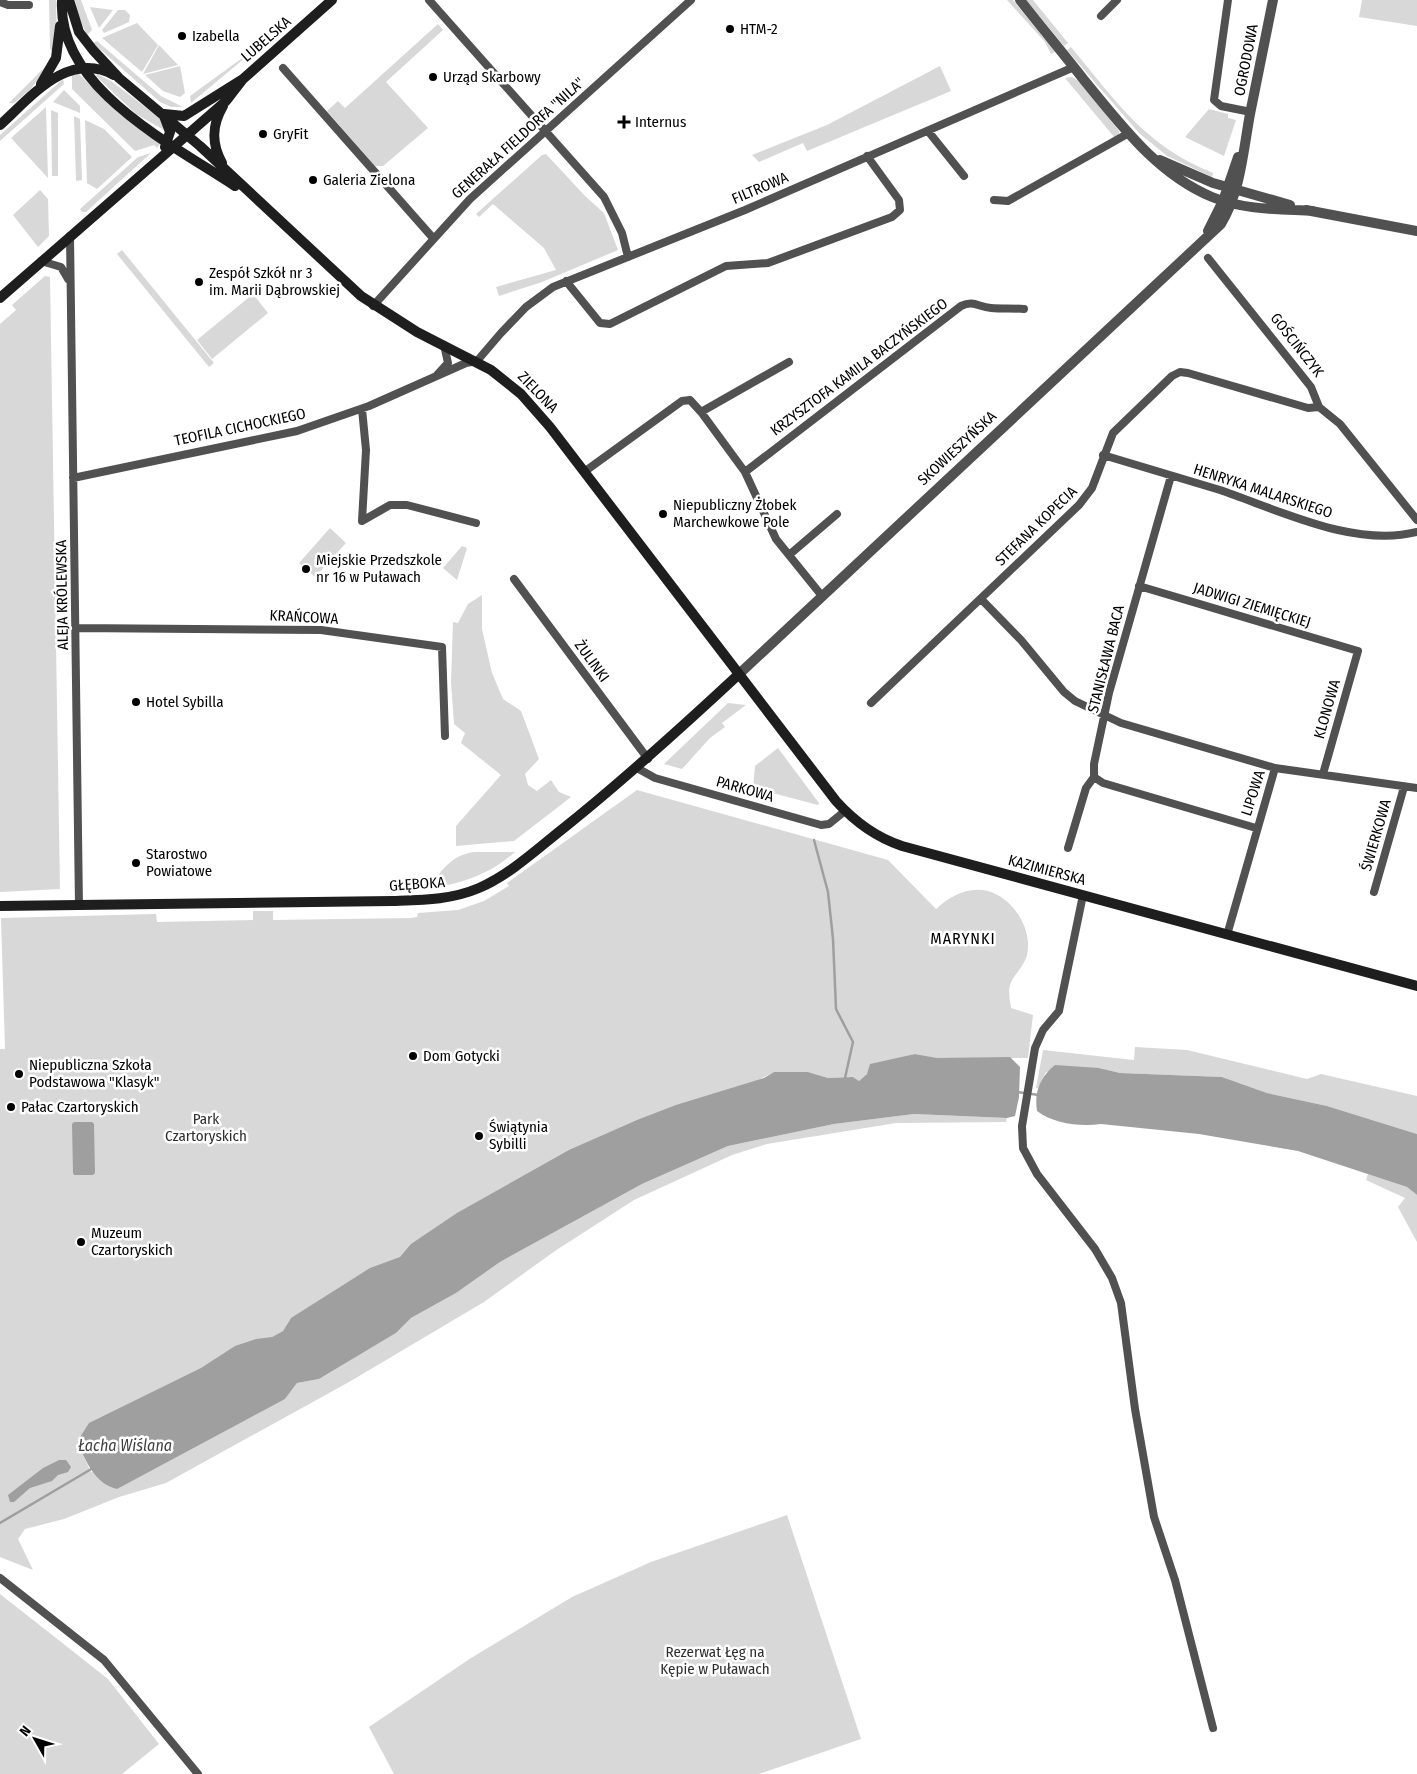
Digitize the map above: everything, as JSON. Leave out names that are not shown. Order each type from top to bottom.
[{"type":"main road","points":[[29,99],[46,77],[56,58],[62,0]]},
{"type":"main road","points":[[69,0],[79,32],[119,78]]},
{"type":"main road","name":"LUBELSKA","points":[[193,111],[242,80],[332,0]]},
{"type":"main road","name":"ZIELONA","points":[[62,12],[69,44],[82,68],[121,108],[171,144],[253,198]]},
{"type":"main road","points":[[0,125],[29,99],[66,71],[82,68],[101,70],[119,78]]},
{"type":"main road","name":"ZIELONA","points":[[119,78],[163,113],[226,170],[253,198],[374,306],[417,332],[478,361],[521,394],[550,427],[738,675]]},
{"type":"main road","name":"LUBELSKA","points":[[0,298],[160,158],[184,132],[226,101],[242,80]]},
{"type":"main road","points":[[226,101],[218,114],[213,136],[217,153],[226,170]]},
{"type":"main road","points":[[163,113],[184,116],[193,111]]},
{"type":"main road","points":[[184,132],[193,111]]},
{"type":"main road","points":[[163,113],[169,124],[171,144]]},
{"type":"main road","name":"GŁĘBOKA","points":[[0,906],[393,901],[442,899],[459,895],[478,888],[512,869],[648,759],[738,675]]},
{"type":"main road","name":"KAZIMIERSKA","points":[[738,675],[845,811],[863,827],[887,841],[1417,986]]},
{"type":"street","points":[[430,0],[604,197],[618,225],[628,257]]},
{"type":"street","name":"GENERAŁA FIELDORFA \"NILA\"","points":[[374,306],[433,238],[470,200],[691,0]]},
{"type":"street","points":[[1020,0],[1129,133],[1174,176],[1227,202],[1313,212],[1417,231]]},
{"type":"street","points":[[1101,16],[1117,0]]},
{"type":"street","points":[[1228,0],[1214,100],[1221,106],[1251,112]]},
{"type":"street","name":"OGRODOWA","points":[[1232,188],[1246,150],[1248,125],[1273,0]]},
{"type":"street","points":[[0,2],[8,5],[29,4]]},
{"type":"street","name":"FILTROWA","points":[[478,361],[501,332],[526,307],[553,287],[745,210],[1074,67]]},
{"type":"street","points":[[283,68],[433,238]]},
{"type":"street","points":[[928,131],[964,176]]},
{"type":"street","points":[[994,200],[1008,201],[1129,133]]},
{"type":"street","points":[[1150,154],[1192,175],[1313,212]]},
{"type":"street","points":[[566,281],[600,323],[610,324],[726,266],[768,263],[892,217],[900,210],[899,200],[868,156]]},
{"type":"street","name":"SKOWIESZYŃSKA","points":[[738,675],[1197,244],[1227,202],[1232,188]]},
{"type":"street","name":"ALEJA KRÓLEWSKA","points":[[70,236],[80,906]]},
{"type":"street","name":"GOŚCIŃCZYK","points":[[1208,258],[1311,387],[1319,407],[1340,424],[1417,520]]},
{"type":"street","points":[[41,261],[61,267],[66,272],[70,283]]},
{"type":"street","name":"KRZYSZTOFA KAMILA BACZYŃSKIEGO","points":[[745,472],[961,306],[969,302],[978,303],[988,308],[1024,308]]},
{"type":"street","points":[[436,377],[448,363],[444,345]]},
{"type":"street","name":"TEOFILA CICHOCKIEGO","points":[[73,478],[163,457],[265,438],[362,409],[466,363],[478,361]]},
{"type":"street","points":[[701,412],[789,362]]},
{"type":"street","name":"STEFANA KOPECIA","points":[[871,703],[1087,496],[1092,488],[1108,443],[1119,426],[1172,376],[1180,372],[1308,408],[1319,407]]},
{"type":"street","points":[[584,472],[682,401],[690,400],[745,472],[756,490],[768,524],[789,555],[822,596]]},
{"type":"street","points":[[362,409],[366,450],[362,521],[390,505],[407,505],[476,523]]},
{"type":"street","name":"HENRYKA MALARSKIEGO","points":[[1104,455],[1221,491],[1262,507],[1353,534],[1388,536],[1417,532]]},
{"type":"street","name":"STANISŁAWA BACA","points":[[1068,848],[1086,788],[1094,777],[1094,764],[1109,693],[1171,476]]},
{"type":"street","points":[[789,555],[837,514]]},
{"type":"street","name":"ŻULINKI","points":[[514,579],[648,759]]},
{"type":"street","name":"JADWIGI ZIEMIĘCKIEJ","points":[[1139,586],[1358,651]]},
{"type":"street","points":[[981,599],[1021,640],[1069,696],[1105,717],[1275,768]]},
{"type":"street","name":"KRAŃCOWA","points":[[76,628],[321,630],[442,647],[445,736]]},
{"type":"street","name":"KLONOWA","points":[[1323,774],[1358,651]]},
{"type":"street","name":"PARKOWA","points":[[637,768],[655,778],[821,825],[829,824],[845,811]]},
{"type":"street","name":"LIPOWA","points":[[1227,935],[1256,828],[1275,768],[1417,788]]},
{"type":"street","points":[[1094,777],[1106,784],[1256,828]]},
{"type":"street","name":"ŚWIERKOWA","points":[[1374,892],[1404,787]]},
{"type":"street","points":[[1083,896],[1059,1011],[1043,1030],[1034,1048],[1022,1126],[1023,1148],[1029,1162],[1095,1250],[1112,1278],[1121,1304],[1135,1408],[1154,1518],[1175,1580],[1213,1728]]},
{"type":"street","points":[[0,1578],[104,1660],[198,1774]]},
{"type":"green space","points":[[49,0],[56,0],[57,40],[54,53],[50,49]]},
{"type":"green space","points":[[75,0],[81,0],[92,30],[87,35],[77,13]]},
{"type":"green space","points":[[1007,0],[1013,0],[1055,52],[1051,54],[1045,42]]},
{"type":"green space","points":[[1026,0],[1033,0],[1068,43],[1064,46]]},
{"type":"green space","points":[[1362,0],[1417,0],[1417,26],[1359,17]]},
{"type":"green space","points":[[90,7],[113,10],[99,28]]},
{"type":"green space","points":[[118,10],[125,10],[130,15],[129,22],[104,33],[102,30]]},
{"type":"green space","points":[[137,23],[158,45],[142,72],[102,38]]},
{"type":"green space","points":[[438,24],[443,30],[386,82],[428,128],[383,166],[375,166],[327,111],[338,101],[345,108]]},
{"type":"green space","points":[[97,41],[161,96],[183,107],[171,107],[160,102],[93,43]]},
{"type":"green space","points":[[159,45],[178,65],[143,74]]},
{"type":"green space","points":[[260,45],[258,47],[191,103],[190,96]]},
{"type":"green space","points":[[1071,47],[1133,120],[1168,149],[1189,162],[1213,173],[1212,177],[1167,156],[1139,133],[1067,50]]},
{"type":"green space","points":[[50,62],[31,89],[14,103],[9,103]]},
{"type":"green space","points":[[180,66],[185,93],[180,97],[163,91],[145,75]]},
{"type":"green space","points":[[940,66],[951,91],[807,151],[803,143],[759,162],[752,155],[827,125]]},
{"type":"green space","points":[[72,74],[79,74],[117,112],[160,144],[157,148],[154,145],[135,151],[72,89]]},
{"type":"green space","points":[[97,74],[111,81],[160,118],[164,130],[136,114],[96,76]]},
{"type":"green space","points":[[1072,77],[1079,81],[1119,131],[1119,135],[1115,138],[1065,78]]},
{"type":"green space","points":[[63,79],[64,84],[0,141],[0,135]]},
{"type":"green space","points":[[64,90],[80,106],[80,113],[53,102]]},
{"type":"green space","points":[[46,107],[48,178],[11,138]]},
{"type":"green space","points":[[1209,109],[1228,114],[1228,118],[1236,120],[1224,156],[1185,137]]},
{"type":"green space","points":[[51,110],[58,113],[58,176],[52,176]]},
{"type":"green space","points":[[74,116],[80,119],[82,180],[76,181]]},
{"type":"green space","points":[[85,120],[104,129],[132,157],[97,189],[87,183]]},
{"type":"green space","points":[[151,153],[86,212],[82,212],[80,209],[138,157]]},
{"type":"green space","points":[[546,154],[585,196],[604,213],[618,250],[542,282],[499,296],[496,287],[556,270],[544,248],[493,204],[479,217],[476,214],[542,155]]},
{"type":"green space","points":[[40,190],[48,199],[49,236],[38,247],[13,215]]},
{"type":"green space","points":[[122,250],[214,363],[209,367],[117,254]]},
{"type":"green space","points":[[45,276],[50,277],[60,889],[0,892],[0,324],[16,310],[12,305]]},
{"type":"green space","points":[[253,294],[268,313],[212,359],[197,340]]},
{"type":"green space","points":[[330,528],[346,543],[315,577],[299,563]]},
{"type":"green space","points":[[462,546],[467,548],[457,580],[443,568]]},
{"type":"green space","points":[[482,595],[482,629],[492,673],[503,699],[521,711],[539,759],[525,774],[528,785],[537,791],[551,780],[559,792],[571,797],[514,841],[456,846],[456,826],[501,775],[461,743],[465,733],[454,724],[451,682],[453,622],[458,623],[468,604]]},
{"type":"green space","points":[[728,703],[746,705],[722,723],[725,727],[710,738],[682,769],[664,764]]},
{"type":"green space","points":[[778,748],[819,803],[818,805],[753,788],[755,766]]},
{"type":"green space","name":"Park Czartoryskich","points":[[637,790],[888,860],[936,909],[953,896],[973,890],[988,891],[1005,900],[1019,916],[1027,935],[1027,955],[1024,963],[1011,981],[1009,993],[1011,1008],[1033,1015],[1028,1058],[936,1058],[915,1054],[867,1074],[859,1081],[853,1077],[828,1078],[808,1072],[774,1072],[416,1261],[291,1318],[283,1331],[81,1451],[91,1472],[285,1399],[297,1383],[319,1379],[396,1333],[411,1318],[456,1293],[500,1262],[642,1184],[728,1146],[834,1124],[914,1114],[1007,1118],[1006,1122],[896,1123],[767,1144],[732,1155],[634,1200],[555,1251],[484,1302],[349,1382],[166,1483],[119,1497],[64,1519],[25,1529],[18,1539],[33,1570],[0,1557],[0,1049],[5,1049],[1,918],[156,914],[157,922],[253,920],[253,911],[273,911],[273,920],[411,918],[417,917],[418,913],[458,910],[484,901],[509,886],[507,883]]},
{"type":"green space","points":[[474,852],[515,852],[495,867],[474,877],[428,889],[442,870],[453,860]]},
{"type":"green space","points":[[1135,1047],[1187,1050],[1307,1079],[1321,1074],[1417,1096],[1417,1134],[1327,1106],[1267,1093],[1222,1077],[1120,1073],[1099,1068],[1046,1072],[1038,1088],[1036,1088],[1043,1050],[1134,1060]]},
{"type":"green space","points":[[1368,1174],[1407,1187],[1417,1195],[1417,1242],[1398,1207],[1405,1198],[1366,1180]]},
{"type":"green space","name":"Rezerwat Łęg na Kępie w Puławach","points":[[787,1515],[861,1739],[759,1774],[394,1774],[369,1727],[471,1658],[572,1597],[651,1562]]},
{"type":"green space","points":[[0,1594],[108,1679],[159,1744],[122,1774],[0,1774]]},
{"type":"water","name":"Łacha Wiślana","points":[[915,1054],[937,1058],[1010,1057],[1020,1067],[1019,1097],[1015,1116],[1007,1118],[914,1114],[834,1124],[728,1146],[642,1184],[500,1262],[456,1293],[411,1318],[396,1333],[319,1379],[297,1383],[285,1399],[117,1489],[109,1486],[97,1477],[80,1449],[77,1442],[89,1423],[201,1368],[235,1346],[256,1339],[272,1337],[283,1331],[291,1318],[370,1268],[400,1257],[411,1244],[457,1213],[569,1150],[676,1105],[764,1078],[774,1072],[808,1072],[828,1078],[853,1077],[859,1081],[867,1074],[870,1064]]},
{"type":"water","points":[[1055,1065],[1099,1068],[1120,1073],[1222,1077],[1267,1093],[1327,1106],[1417,1134],[1417,1195],[1407,1187],[1298,1151],[1199,1134],[1101,1124],[1076,1125],[1059,1122],[1037,1111],[1036,1104],[1039,1085],[1045,1075]]},
{"type":"water","points":[[74,1122],[92,1122],[94,1124],[95,1173],[93,1175],[74,1175],[73,1173],[72,1124]]},
{"type":"water","points":[[59,1460],[66,1460],[71,1467],[68,1472],[58,1475],[52,1481],[30,1488],[14,1502],[10,1502],[8,1495],[43,1468]]},
{"type":"waterway","points":[[814,840],[828,892],[833,939],[836,1009],[853,1042],[845,1078]]},
{"type":"waterway","points":[[1017,1092],[1039,1095]]},
{"type":"waterway","points":[[0,1523],[93,1468]]},
{"type":"place","name":"HTM-2","points":[[730,29]]},
{"type":"place","name":"Izabella","points":[[182,36]]},
{"type":"place","name":"Urząd Skarbowy","points":[[433,77]]},
{"type":"place","name":"Internus","points":[[624,122]]},
{"type":"place","name":"GryFit","points":[[263,134]]},
{"type":"place","name":"Galeria Zielona","points":[[313,180]]},
{"type":"place","name":"Zespół Szkół nr 3 im. Marii Dąbrowskiej","points":[[199,282]]},
{"type":"place","name":"Niepubliczny Żłobek Marchewkowe Pole","points":[[663,514]]},
{"type":"place","name":"Miejskie Przedszkole nr 16 w Puławach","points":[[306,569]]},
{"type":"place","name":"Hotel Sybilla","points":[[136,702]]},
{"type":"place","name":"Starostwo Powiatowe","points":[[136,863]]},
{"type":"place","name":"Dom Gotycki","points":[[413,1056]]},
{"type":"place","name":"Niepubliczna Szkoła Podstawowa \"Klasyk\"","points":[[19,1074]]},
{"type":"place","name":"Pałac Czartoryskich","points":[[11,1107]]},
{"type":"place","name":"Świątynia Sybilli","points":[[479,1136]]},
{"type":"place","name":"Muzeum Czartoryskich","points":[[81,1242]]},
{"type":"district","name":"MARYNKI","points":[[963,938]]}]
